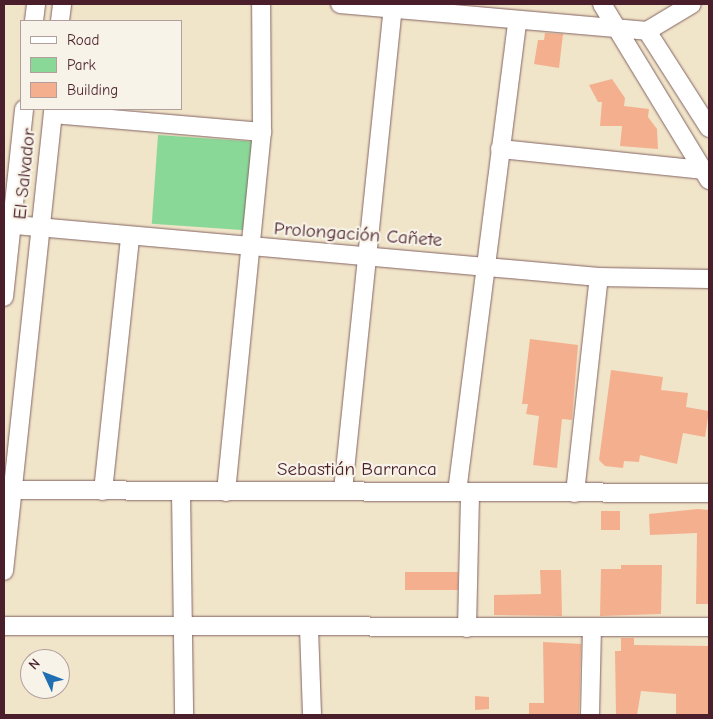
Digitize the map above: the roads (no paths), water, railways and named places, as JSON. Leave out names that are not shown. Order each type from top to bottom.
[{"type":"street","points":[[34,20],[36,4]]},
{"type":"street","points":[[60,20],[62,4]]},
{"type":"street","points":[[226,492],[262,132],[261,4]]},
{"type":"street","points":[[340,4],[394,8],[517,23],[646,31],[692,4]]},
{"type":"street","points":[[602,4],[614,28],[706,175]]},
{"type":"street","points":[[343,490],[366,257],[394,8]]},
{"type":"street","points":[[467,628],[463,492],[486,266],[517,23]]},
{"type":"street","points":[[646,31],[709,128]]},
{"type":"street","name":"El Salvador","points":[[4,297],[7,224],[24,110]]},
{"type":"street","points":[[53,111],[262,132]]},
{"type":"street","name":"El Salvador","points":[[4,571],[8,490],[41,228],[53,111]]},
{"type":"street","points":[[500,149],[706,175]]},
{"type":"street","name":"Prolongación Cañete","points":[[7,224],[250,249],[486,266],[599,277],[709,279]]},
{"type":"street","points":[[103,491],[130,238]]},
{"type":"street","points":[[575,493],[599,277]]},
{"type":"street","name":"Sebastián Barranca","points":[[8,490],[709,493]]},
{"type":"street","points":[[181,492],[185,628],[184,715]]},
{"type":"street","points":[[4,626],[592,629],[709,627]]},
{"type":"street","points":[[309,628],[312,715]]},
{"type":"street","points":[[590,715],[592,629]]}]
